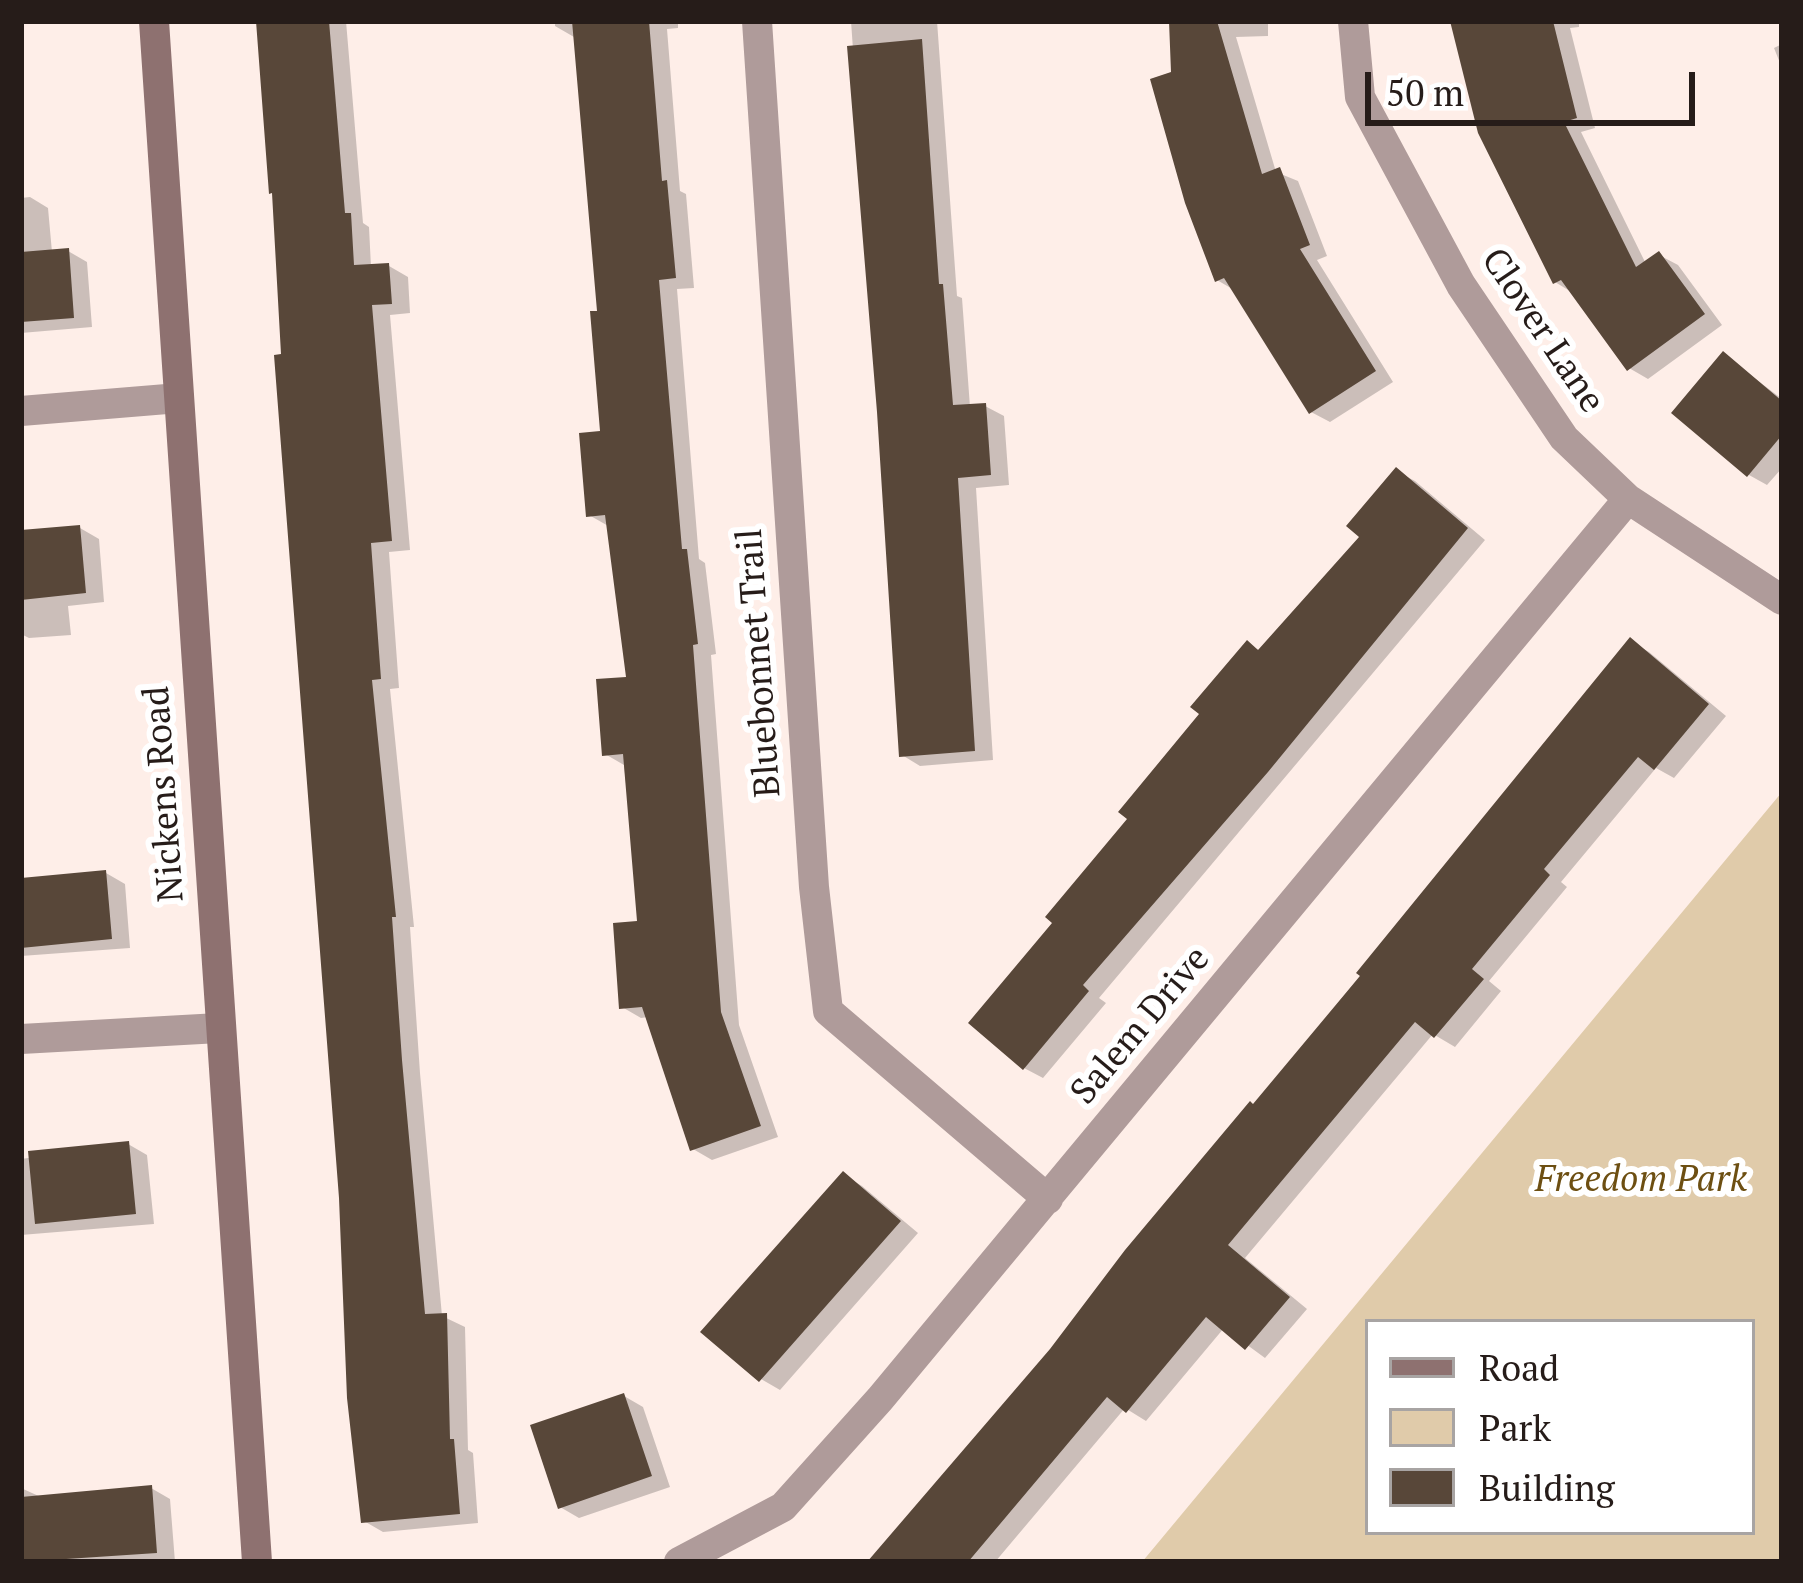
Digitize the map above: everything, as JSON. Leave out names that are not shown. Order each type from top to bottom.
[{"type":"street","name":"Nickens Road","points":[[154,21],[257,1562]]},
{"type":"street","name":"Bluebonnet Trail","points":[[757,21],[814,887],[828,1011],[1048,1199]]},
{"type":"street","name":"Clover Lane","points":[[1353,21],[1360,97],[1461,285],[1564,438],[1628,499],[1782,600]]},
{"type":"street","points":[[21,411],[179,398]]},
{"type":"street","name":"Salem Drive","points":[[679,1562],[783,1507],[880,1399],[1628,499]]},
{"type":"street","points":[[21,1039],[219,1028]]},
{"type":"green space","name":"Freedom Park","points":[[1782,792],[1782,1562],[1142,1562]]},
{"type":"building","points":[[256,21],[329,21],[345,213],[351,213],[354,265],[389,263],[392,304],[372,305],[392,541],[371,543],[381,679],[372,680],[396,917],[392,917],[402,1060],[425,1314],[447,1313],[450,1439],[454,1439],[460,1514],[361,1523],[347,1398],[339,1198],[274,355],[281,354]]},
{"type":"building","points":[[572,21],[649,21],[662,181],[667,180],[676,278],[659,280],[682,549],[687,549],[698,644],[693,645],[721,1012],[761,1126],[690,1151],[642,1007],[619,1009],[613,923],[637,921],[623,754],[602,756],[596,679],[626,677],[605,515],[586,517],[579,433],[600,431],[590,311],[597,311]]},
{"type":"building","points":[[1169,21],[1217,21],[1262,174],[1280,167],[1310,245],[1300,249],[1376,371],[1309,414],[1224,278],[1215,282],[1185,203],[1150,79],[1171,72]]},
{"type":"building","points":[[1450,21],[1553,21],[1577,118],[1564,122],[1636,267],[1659,251],[1705,314],[1627,371],[1561,280],[1553,284],[1478,133]]},
{"type":"building","points":[[922,39],[939,284],[943,284],[953,405],[986,403],[991,475],[958,478],[975,751],[899,757],[847,46]]},
{"type":"building","points":[[69,248],[74,318],[21,322],[21,252]]},
{"type":"building","points":[[1723,351],[1782,401],[1782,435],[1747,477],[1671,413]]},
{"type":"building","points":[[1396,467],[1468,528],[1268,772],[1083,985],[1089,991],[1023,1070],[968,1023],[1052,923],[1045,917],[1127,819],[1118,812],[1199,714],[1190,707],[1247,640],[1258,650],[1359,537],[1346,526]]},
{"type":"building","points":[[80,525],[86,593],[21,600],[21,530]]},
{"type":"building","points":[[1630,637],[1709,704],[1654,770],[1638,757],[1544,869],[1550,875],[1472,969],[1484,979],[1434,1038],[1415,1022],[1228,1245],[1290,1297],[1245,1350],[1206,1317],[1126,1413],[1107,1397],[968,1562],[867,1562],[1050,1349],[1125,1250],[1250,1101],[1253,1104],[1360,976],[1356,973]]},
{"type":"building","points":[[106,870],[112,939],[21,948],[21,878]]},
{"type":"building","points":[[129,1141],[136,1214],[35,1224],[28,1151]]},
{"type":"building","points":[[843,1171],[901,1221],[759,1382],[700,1332]]},
{"type":"building","points":[[624,1393],[652,1476],[558,1509],[530,1425]]},
{"type":"building","points":[[152,1485],[157,1553],[21,1562],[21,1497]]}]
